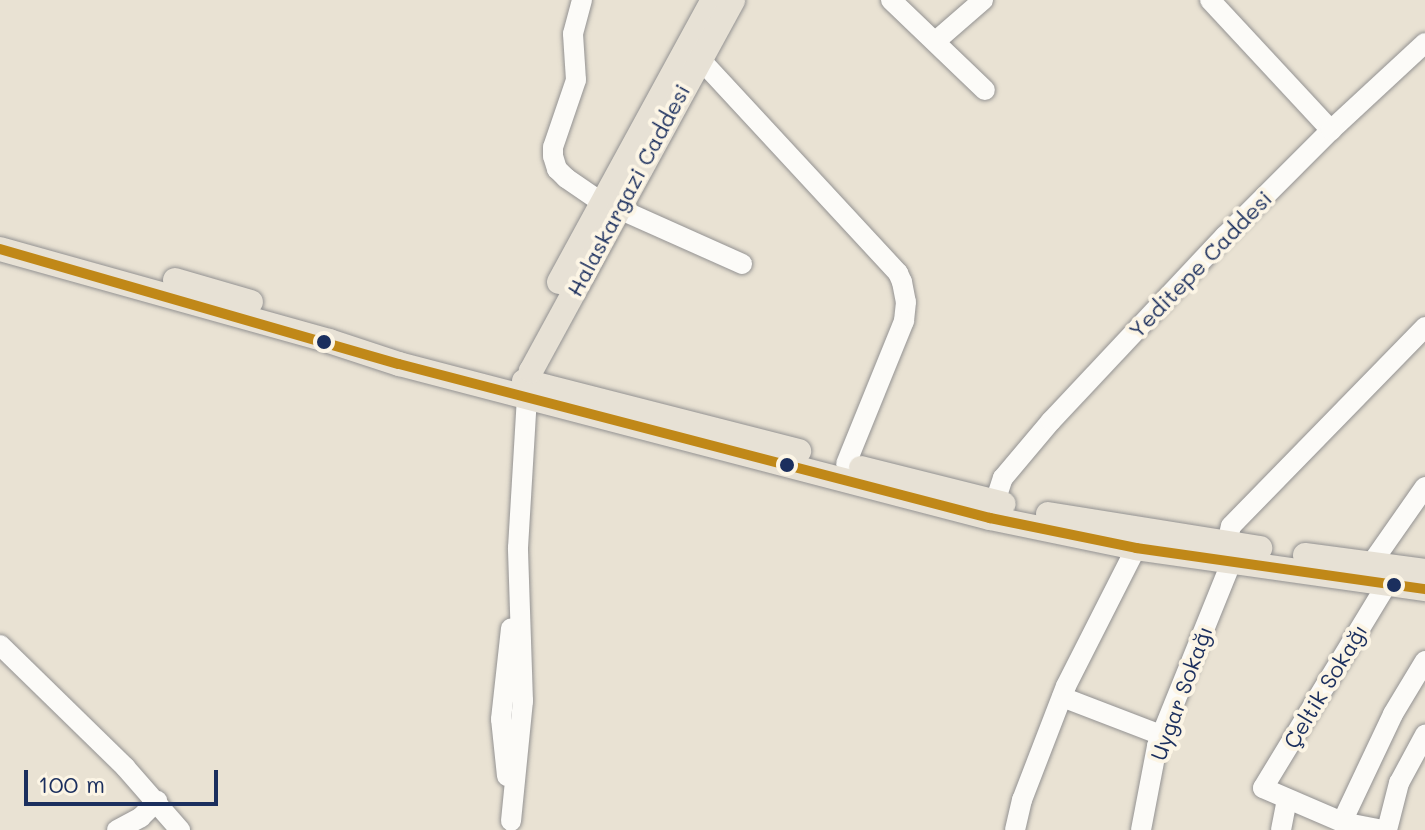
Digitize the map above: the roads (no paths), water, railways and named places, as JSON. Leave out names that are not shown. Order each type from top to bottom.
[{"type":"main road","points":[[519,387],[609,205],[693,52],[713,0]]},
{"type":"main road","name":"Halaskargazi Caddesi","points":[[693,52],[733,0]]},
{"type":"main road","points":[[0,231],[30,248],[333,334],[401,357],[1048,522],[1230,552],[1383,571],[1425,571]]},
{"type":"main road","points":[[0,249],[30,248]]},
{"type":"main road","points":[[923,492],[995,502],[1048,522]]},
{"type":"main road","points":[[1383,571],[1425,589]]},
{"type":"street","points":[[582,0],[573,34],[576,80],[553,147],[557,169],[609,205],[742,264]]},
{"type":"street","points":[[891,0],[937,40],[985,90]]},
{"type":"street","points":[[937,40],[983,0]]},
{"type":"street","points":[[1210,0],[1331,130]]},
{"type":"street","name":"Yeditepe Caddesi","points":[[995,502],[1003,478],[1051,421],[1331,130],[1425,43]]},
{"type":"street","points":[[693,52],[898,273],[902,282],[906,302],[904,321],[843,471]]},
{"type":"street","name":"Uygar Sokağı","points":[[1141,830],[1161,735],[1230,552],[1231,526],[1425,327]]},
{"type":"street","points":[[512,825],[523,701],[518,585],[519,387]]},
{"type":"street","name":"Çeltik Sokağı","points":[[1287,800],[1263,788],[1383,571],[1425,487]]},
{"type":"street","points":[[1015,830],[1022,800],[1062,697],[1138,539]]},
{"type":"street","points":[[0,645],[157,801],[180,830]]},
{"type":"street","points":[[1342,822],[1393,714],[1425,661]]},
{"type":"street","points":[[1062,697],[1161,735]]},
{"type":"street","points":[[1281,830],[1287,800],[1342,822],[1385,830],[1399,783],[1425,735]]},
{"type":"street","points":[[117,830],[141,817],[157,801]]}]
